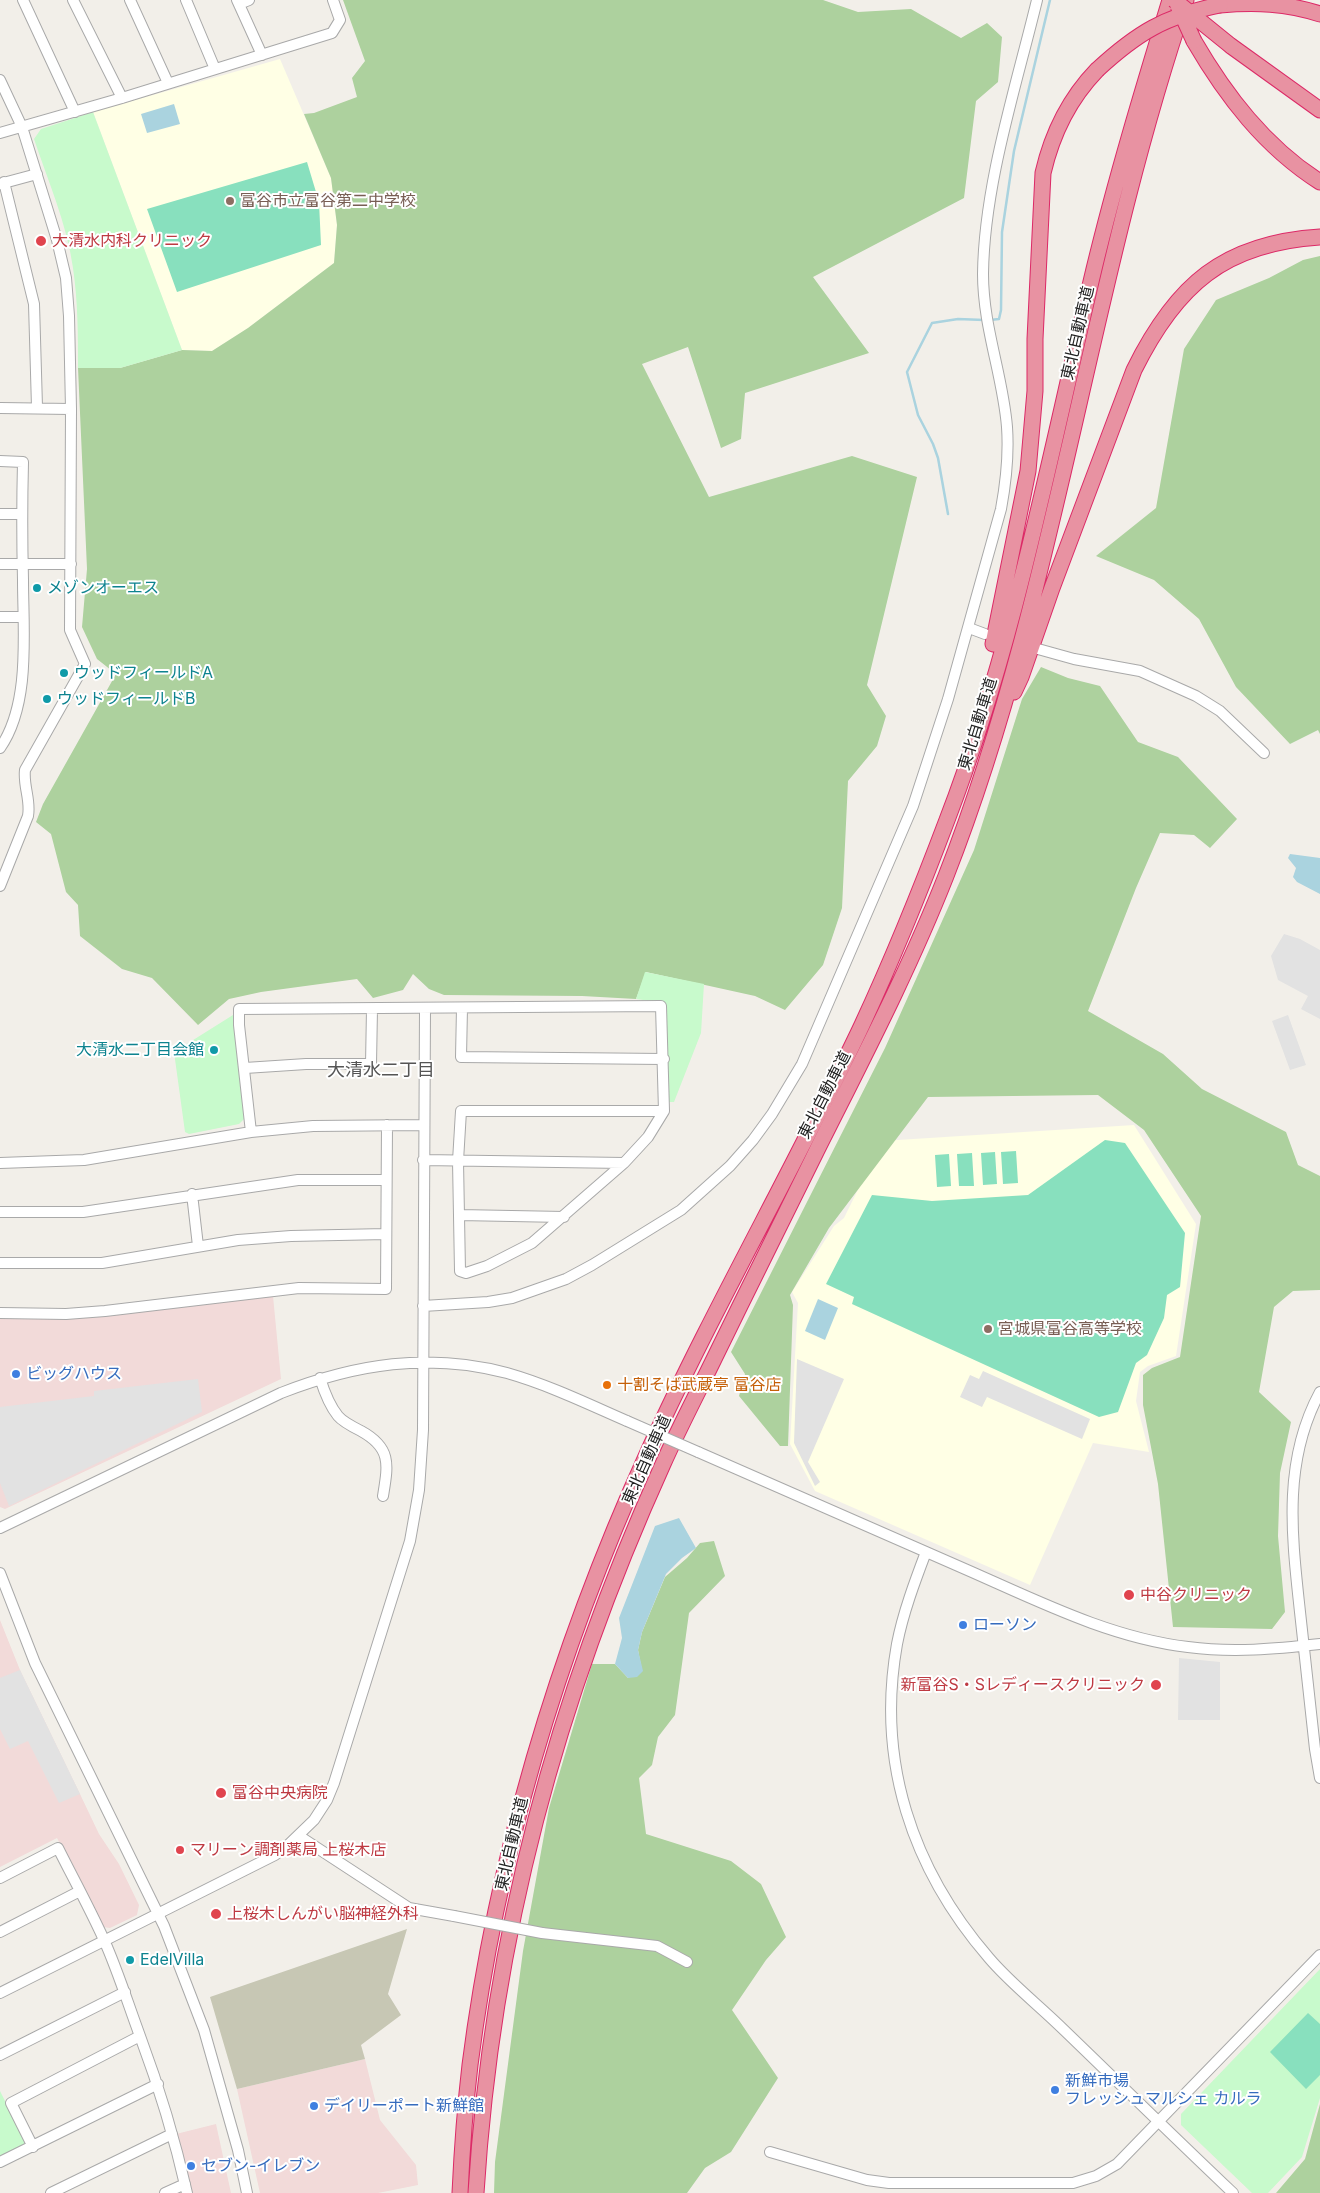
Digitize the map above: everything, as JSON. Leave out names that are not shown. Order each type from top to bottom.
[{"type":"highway","points":[[1173,0],[1194,41],[1225,90],[1247,118],[1285,155],[1320,182]]},
{"type":"highway","points":[[1173,0],[1231,46],[1320,110]]},
{"type":"highway","name":"東北自動車道","points":[[460,2193],[470,2066],[502,1887],[524,1796],[574,1633],[648,1452],[702,1340],[864,1022],[909,919],[948,817],[983,714],[1015,604],[1096,260],[1127,140],[1173,0]]},
{"type":"highway","name":"東北自動車道","points":[[476,2193],[487,2069],[498,1989],[516,1902],[548,1773],[589,1642],[664,1460],[878,1030],[920,937],[966,821],[997,727],[1034,589],[1142,144],[1186,0]]},
{"type":"highway","points":[[948,817],[980,700],[1004,601],[1028,471],[1035,391],[1035,339],[1043,173],[1048,152],[1066,111],[1079,90],[1097,70],[1129,41],[1152,27],[1190,11],[1248,2],[1276,4],[1320,14]]},
{"type":"highway","points":[[997,727],[1021,677],[1110,433],[1134,370],[1149,340],[1183,293],[1202,276],[1225,262],[1253,248],[1277,242],[1320,237]]},
{"type":"street","points":[[23,0],[75,112]]},
{"type":"street","points":[[73,0],[122,98]]},
{"type":"street","points":[[130,0],[168,83]]},
{"type":"street","points":[[186,0],[215,69]]},
{"type":"street","points":[[0,133],[332,34],[340,20],[333,0]]},
{"type":"street","points":[[423,1306],[481,1303],[512,1298],[566,1279],[667,1220],[705,1190],[753,1140],[772,1114],[802,1064],[913,806],[948,699],[1001,509],[1007,473],[1007,425],[986,315],[983,276],[985,240],[989,206],[1037,0]]},
{"type":"street","points":[[242,1],[262,54]]},
{"type":"street","points":[[0,80],[22,127],[66,278],[69,316],[71,409],[70,630],[86,664],[24,770],[24,781],[30,806],[28,816],[0,886]]},
{"type":"street","points":[[37,174],[2,183],[34,304],[37,407]]},
{"type":"street","points":[[0,408],[37,407],[71,409]]},
{"type":"street","points":[[0,461],[23,462],[24,664],[17,706],[5,741],[0,748]]},
{"type":"street","points":[[0,514],[22,514]]},
{"type":"street","points":[[0,564],[71,564]]},
{"type":"street","points":[[0,617],[23,617]]},
{"type":"street","points":[[969,628],[985,634]]},
{"type":"street","points":[[1038,649],[1074,659],[1140,671],[1196,696],[1220,711],[1264,753]]},
{"type":"street","points":[[251,1132],[239,1025],[239,1008],[372,1009],[661,1006],[664,1111],[648,1137],[624,1163],[532,1243],[487,1266],[466,1273],[460,1270],[458,1161],[461,1111],[664,1111]]},
{"type":"street","points":[[0,1993],[104,1939],[275,1855],[299,1836],[314,1820],[327,1800],[410,1541],[421,1471],[425,1008]]},
{"type":"street","points":[[462,1008],[461,1057],[664,1059]]},
{"type":"street","points":[[244,1068],[306,1064],[371,1064],[372,1009]]},
{"type":"street","points":[[0,1313],[66,1314],[105,1311],[299,1288],[386,1289],[387,1125]]},
{"type":"street","points":[[0,1163],[84,1160],[251,1132],[313,1126],[424,1125]]},
{"type":"street","points":[[423,1160],[624,1163]]},
{"type":"street","points":[[0,1212],[71,1213],[298,1180],[386,1180]]},
{"type":"street","points":[[192,1194],[198,1246]]},
{"type":"street","points":[[459,1215],[564,1216]]},
{"type":"street","points":[[0,1263],[102,1263],[198,1246],[291,1236],[386,1234]]},
{"type":"street","points":[[0,1528],[281,1393],[320,1378],[385,1364],[423,1363],[480,1368],[507,1373],[565,1394],[1032,1598],[1126,1634],[1186,1647],[1215,1650],[1320,1644]]},
{"type":"street","points":[[320,1378],[328,1401],[339,1417],[372,1438],[382,1447],[387,1460],[383,1496]]},
{"type":"street","points":[[1320,1392],[1299,1446],[1291,1500],[1292,1537],[1303,1646],[1320,1778]]},
{"type":"street","points":[[926,1552],[897,1642],[892,1677],[892,1739],[897,1781],[907,1819],[929,1872],[955,1914],[989,1959],[1233,2193]]},
{"type":"street","points":[[0,1573],[36,1663],[159,1913],[204,2030],[238,2150],[247,2193]]},
{"type":"street","points":[[299,1836],[408,1908],[542,1933],[656,1946],[687,1962]]},
{"type":"street","points":[[0,1878],[58,1848],[104,1939],[158,2084],[178,2150],[186,2188],[165,2193]]},
{"type":"street","points":[[0,1932],[80,1892]]},
{"type":"street","points":[[770,2152],[867,2180],[890,2183],[1073,2183],[1096,2176],[1108,2171],[1159,2122],[1320,1955]]},
{"type":"street","points":[[0,2055],[125,1992]]},
{"type":"street","points":[[33,2147],[11,2104],[140,2036]]},
{"type":"street","points":[[0,2162],[158,2084]]},
{"type":"street","points":[[50,2193],[172,2134]]},
{"type":"shaded area","name":"富谷市立富谷第二中学校","points":[[280,59],[331,178],[337,225],[334,263],[248,328],[212,351],[182,350],[93,112]]},
{"type":"shaded area","points":[[1284,934],[1300,939],[1320,950],[1320,1019],[1301,1009],[1308,996],[1278,980],[1271,956]]},
{"type":"shaded area","points":[[1288,1015],[1306,1065],[1290,1070],[1272,1021]]},
{"type":"shaded area","name":"宮城県富谷高等学校","points":[[1134,1125],[1196,1224],[1176,1356],[1148,1366],[1140,1372],[1136,1401],[1149,1452],[1093,1443],[1030,1585],[815,1491],[790,1444],[798,1303],[792,1292],[834,1226],[844,1218],[882,1141]]},
{"type":"shaded area","points":[[273,1296],[281,1379],[5,1509],[0,1507],[0,1318],[90,1318]]},
{"type":"shaded area","points":[[797,1359],[844,1379],[808,1462],[820,1482],[815,1486],[794,1443]]},
{"type":"shaded area","points":[[983,1371],[1090,1419],[1082,1439],[987,1397],[982,1407],[960,1397],[970,1375],[979,1379]]},
{"type":"shaded area","points":[[198,1379],[202,1412],[9,1506],[0,1483],[0,1407],[94,1396],[94,1391]]},
{"type":"shaded area","points":[[0,1620],[20,1670],[99,1834],[119,1864],[139,1905],[137,1915],[110,1928],[103,1927],[57,1838],[0,1867]]},
{"type":"shaded area","points":[[1179,1658],[1220,1662],[1220,1720],[1178,1720]]},
{"type":"shaded area","points":[[20,1670],[80,1794],[59,1803],[28,1741],[10,1749],[0,1729],[0,1678]]},
{"type":"shaded area","points":[[407,1929],[388,1994],[401,2015],[361,2045],[365,2059],[237,2089],[210,1997]]},
{"type":"shaded area","points":[[365,2059],[380,2120],[416,2165],[418,2185],[378,2193],[260,2193],[237,2089]]},
{"type":"shaded area","points":[[216,2124],[231,2193],[189,2193],[176,2134]]},
{"type":"green space","points":[[343,0],[823,0],[858,12],[911,9],[961,38],[987,23],[1002,37],[998,82],[976,101],[964,198],[813,277],[869,353],[745,393],[741,439],[721,448],[688,347],[642,364],[709,497],[852,456],[917,477],[867,685],[886,716],[877,746],[848,781],[842,908],[823,965],[785,1010],[755,996],[646,972],[636,999],[582,996],[444,995],[429,989],[413,974],[403,990],[373,998],[357,979],[261,992],[229,999],[198,1025],[152,978],[122,969],[80,936],[78,905],[66,892],[51,834],[36,822],[43,804],[116,674],[97,659],[82,627],[87,569],[78,368],[120,368],[182,350],[212,351],[248,328],[334,263],[337,225],[331,178],[304,114],[314,113],[357,97],[352,78],[365,61]]},
{"type":"green space","points":[[93,112],[182,350],[120,368],[78,368],[77,306],[70,252],[62,219],[34,139],[41,129]]},
{"type":"green space","points":[[307,162],[319,202],[321,245],[177,292],[147,209]]},
{"type":"green space","points":[[1320,256],[1320,734],[1318,730],[1290,744],[1236,687],[1199,619],[1154,580],[1096,556],[1156,508],[1184,349],[1216,300],[1269,278],[1303,260]]},
{"type":"green space","points":[[1041,667],[1068,678],[1100,686],[1138,742],[1178,757],[1237,819],[1210,848],[1194,835],[1160,833],[1136,888],[1088,1011],[1163,1054],[1202,1089],[1286,1132],[1298,1165],[1320,1176],[1320,1290],[1293,1291],[1274,1307],[1259,1392],[1291,1422],[1280,1473],[1278,1536],[1285,1612],[1272,1629],[1173,1627],[1158,1484],[1143,1405],[1143,1375],[1152,1368],[1180,1357],[1201,1216],[1144,1130],[1098,1095],[928,1097],[829,1228],[790,1295],[793,1305],[788,1446],[780,1446],[739,1396],[745,1374],[731,1352],[885,1048],[974,850],[1022,699]]},
{"type":"green space","points":[[645,972],[704,984],[701,1033],[674,1102],[667,1102],[666,1003],[636,999]]},
{"type":"green space","points":[[233,1015],[244,1119],[239,1124],[189,1134],[185,1132],[174,1052]]},
{"type":"green space","points":[[1105,1140],[1125,1143],[1185,1233],[1180,1287],[1167,1295],[1164,1318],[1147,1355],[1136,1363],[1118,1412],[1099,1417],[852,1304],[854,1297],[826,1284],[872,1195],[932,1201],[1028,1195]]},
{"type":"green space","points":[[1016,1151],[1018,1183],[1003,1184],[1001,1152]]},
{"type":"green space","points":[[995,1152],[997,1184],[983,1185],[981,1153]]},
{"type":"green space","points":[[972,1153],[974,1186],[959,1186],[957,1154]]},
{"type":"green space","points":[[949,1154],[951,1186],[937,1187],[935,1155]]},
{"type":"green space","points":[[714,1541],[725,1576],[689,1613],[675,1715],[658,1737],[652,1765],[639,1778],[646,1834],[731,1861],[761,1884],[786,1937],[766,1960],[732,2010],[778,2078],[731,2152],[705,2168],[687,2193],[494,2193],[495,2162],[523,1951],[549,1808],[592,1664],[615,1664],[628,1678],[642,1671],[638,1650],[642,1632],[665,1577],[687,1558],[700,1543]]},
{"type":"green space","points":[[1320,1969],[1320,2098],[1302,2157],[1268,2193],[1252,2193],[1181,2125],[1181,2114]]},
{"type":"green space","points":[[1308,2013],[1320,2024],[1320,2075],[1306,2089],[1270,2052]]},
{"type":"green space","points":[[0,2091],[25,2141],[23,2147],[0,2158]]},
{"type":"green space","points":[[1320,2104],[1320,2193],[1276,2193],[1305,2159]]},
{"type":"water","points":[[174,104],[180,124],[147,133],[141,114]]},
{"type":"water","points":[[1290,854],[1320,858],[1320,894],[1297,882],[1293,877],[1296,868],[1288,858]]},
{"type":"water","points":[[818,1299],[838,1308],[825,1340],[805,1331]]},
{"type":"water","points":[[679,1518],[696,1548],[682,1558],[666,1574],[642,1632],[638,1650],[643,1671],[637,1677],[628,1678],[615,1664],[622,1638],[619,1618],[655,1526]]},
{"type":"waterway","points":[[990,320],[999,319],[1001,310],[1002,232],[1014,151],[1050,0]]},
{"type":"waterway","points":[[948,514],[938,458],[918,415],[907,372],[932,323],[958,319],[984,320]]},
{"type":"place","name":"富谷市立富谷第二中学校","points":[[230,201]]},
{"type":"place","name":"大清水内科クリニック","points":[[41,241]]},
{"type":"place","name":"メゾンオーエス","points":[[37,588]]},
{"type":"place","name":"ウッドフィールドA","points":[[64,673]]},
{"type":"place","name":"ウッドフィールドB","points":[[47,699]]},
{"type":"place","name":"大清水二丁目会館","points":[[214,1050]]},
{"type":"place","name":"宮城県富谷高等学校","points":[[988,1329]]},
{"type":"place","name":"ビッグハウス","points":[[16,1374]]},
{"type":"place","name":"十割そば武蔵亭 富谷店","points":[[607,1385]]},
{"type":"place","name":"中谷クリニック","points":[[1129,1595]]},
{"type":"place","name":"ローソン","points":[[963,1625]]},
{"type":"place","name":"新富谷S・Sレディースクリニック","points":[[1156,1685]]},
{"type":"place","name":"富谷中央病院","points":[[221,1793]]},
{"type":"place","name":"マリーン調剤薬局 上桜木店","points":[[180,1850]]},
{"type":"place","name":"上桜木しんがい脳神経外科","points":[[216,1914]]},
{"type":"place","name":"EdelVilla","points":[[130,1960]]},
{"type":"place","name":"新鮮市場 フレッシュマルシェ カルラ","points":[[1055,2090]]},
{"type":"place","name":"デイリーポート新鮮館","points":[[314,2106]]},
{"type":"place","name":"セブン-イレブン","points":[[191,2166]]},
{"type":"district","name":"大清水二丁目","points":[[381,1071]]}]
